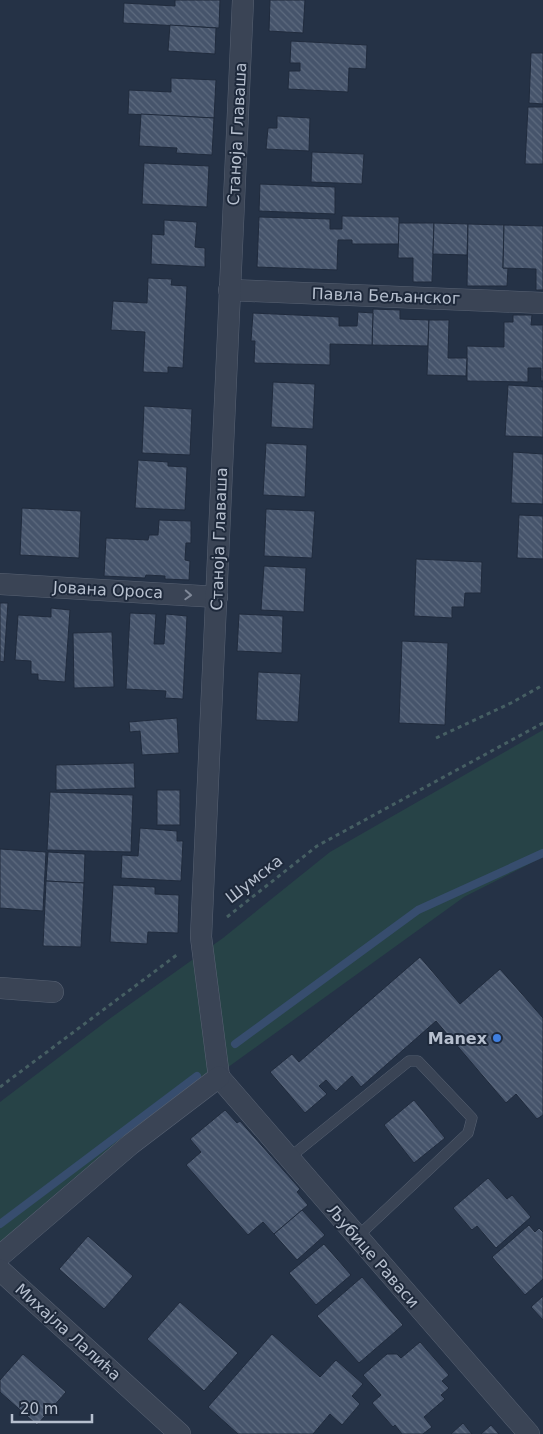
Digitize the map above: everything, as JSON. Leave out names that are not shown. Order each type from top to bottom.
[{"type":"street","name":"Станоја Главаша","points":[[218,1076],[200,937],[243,0]]},
{"type":"street","name":"Павла Бељанског","points":[[229,290],[543,303]]},
{"type":"street","name":"Јована Ороса","points":[[0,584],[217,597]]},
{"type":"street","points":[[0,988],[53,992]]},
{"type":"street","name":"Љубице Раваси","points":[[218,1076],[529,1434]]},
{"type":"street","points":[[0,1256],[131,1144],[218,1076]]},
{"type":"street","name":"Михајла Лалића","points":[[0,1270],[180,1434]]},
{"type":"lane","points":[[289,1158],[409,1061],[418,1061],[472,1118],[468,1133],[358,1237]]},
{"type":"path","points":[[436,738],[511,703],[543,684]]},
{"type":"path","name":"Шумска","points":[[0,1087],[200,937],[316,846],[543,723]]},
{"type":"green space","points":[[543,730],[543,857],[464,897],[73,1179],[0,1242],[0,1102],[112,1017],[223,938],[330,852]]},
{"type":"building","points":[[175,0],[220,0],[219,28],[123,23],[124,3],[175,6]]},
{"type":"building","points":[[270,0],[305,0],[303,33],[269,31]]},
{"type":"building","points":[[170,25],[216,28],[215,54],[168,51]]},
{"type":"building","points":[[291,41],[367,45],[366,69],[349,68],[348,92],[288,89],[289,71],[300,71],[300,63],[290,63]]},
{"type":"building","points":[[531,53],[543,53],[543,104],[529,103]]},
{"type":"building","points":[[171,78],[216,80],[214,118],[128,114],[129,90],[171,92]]},
{"type":"building","points":[[528,107],[543,107],[543,164],[525,164]]},
{"type":"building","points":[[141,114],[214,118],[212,155],[176,153],[177,148],[139,146]]},
{"type":"building","points":[[277,116],[310,118],[309,151],[266,149],[268,128],[277,128]]},
{"type":"building","points":[[312,152],[364,154],[362,184],[311,182]]},
{"type":"building","points":[[144,163],[209,166],[207,207],[142,204]]},
{"type":"building","points":[[260,184],[335,187],[335,214],[259,211]]},
{"type":"building","points":[[342,216],[399,217],[399,244],[352,244],[352,240],[338,240],[337,270],[257,267],[259,217],[330,219],[330,229],[342,229]]},
{"type":"building","points":[[164,220],[197,222],[195,247],[205,248],[205,267],[151,264],[152,234],[164,235]]},
{"type":"building","points":[[399,223],[434,223],[432,282],[413,282],[413,258],[398,258]]},
{"type":"building","points":[[434,223],[468,224],[467,255],[433,254]]},
{"type":"building","points":[[468,224],[504,225],[503,268],[508,268],[507,286],[467,286]]},
{"type":"building","points":[[504,225],[543,226],[543,290],[536,290],[536,269],[503,268]]},
{"type":"building","points":[[148,278],[172,279],[171,285],[187,286],[183,368],[168,367],[168,373],[143,372],[145,332],[111,330],[113,301],[147,303]]},
{"type":"building","points":[[373,309],[400,310],[400,319],[429,320],[428,346],[372,345]]},
{"type":"building","points":[[358,312],[373,313],[372,345],[330,344],[330,365],[254,363],[255,341],[251,341],[253,313],[339,317],[339,326],[357,326]]},
{"type":"building","points":[[513,315],[532,315],[531,325],[543,325],[543,381],[541,381],[541,368],[528,368],[528,382],[467,381],[467,346],[504,347],[504,322],[513,322]]},
{"type":"building","points":[[429,320],[449,320],[448,358],[467,358],[466,376],[427,375]]},
{"type":"building","points":[[273,382],[315,384],[313,429],[271,427]]},
{"type":"building","points":[[508,385],[543,387],[543,437],[505,436]]},
{"type":"building","points":[[144,406],[192,409],[190,455],[142,453]]},
{"type":"building","points":[[266,443],[307,445],[305,497],[263,495]]},
{"type":"building","points":[[513,452],[543,454],[543,504],[511,503]]},
{"type":"building","points":[[138,460],[168,462],[168,466],[187,467],[185,510],[135,508]]},
{"type":"building","points":[[22,508],[81,511],[79,558],[20,555]]},
{"type":"building","points":[[266,509],[315,511],[312,558],[264,556]]},
{"type":"building","points":[[519,515],[543,516],[543,559],[517,558]]},
{"type":"building","points":[[159,520],[191,521],[191,543],[186,543],[185,560],[190,561],[189,580],[165,579],[165,576],[146,575],[145,578],[104,576],[106,538],[148,540],[149,535],[158,535]]},
{"type":"building","points":[[416,559],[482,562],[481,593],[465,593],[464,607],[452,607],[452,618],[414,616]]},
{"type":"building","points":[[264,566],[306,568],[304,612],[261,610]]},
{"type":"building","points":[[0,603],[8,603],[4,662],[0,661]]},
{"type":"building","points":[[51,608],[70,610],[65,682],[38,680],[38,674],[31,674],[31,661],[15,660],[18,615],[51,617]]},
{"type":"building","points":[[130,613],[156,614],[154,644],[164,644],[166,614],[187,616],[183,699],[165,698],[166,691],[126,689]]},
{"type":"building","points":[[239,614],[283,616],[282,653],[237,651]]},
{"type":"building","points":[[112,632],[114,687],[74,688],[73,633]]},
{"type":"building","points":[[402,641],[448,643],[445,725],[399,723]]},
{"type":"building","points":[[258,672],[301,674],[298,722],[256,720]]},
{"type":"building","points":[[177,718],[179,753],[142,755],[140,731],[130,732],[129,722]]},
{"type":"building","points":[[134,763],[135,788],[56,790],[56,765]]},
{"type":"building","points":[[157,790],[180,790],[180,825],[157,825]]},
{"type":"building","points":[[50,792],[133,795],[131,852],[47,850]]},
{"type":"building","points":[[140,828],[177,831],[177,841],[183,841],[181,881],[121,878],[122,855],[138,856]]},
{"type":"building","points":[[0,849],[46,852],[43,911],[0,908]]},
{"type":"building","points":[[48,852],[85,854],[84,883],[46,881]]},
{"type":"building","points":[[46,881],[84,883],[81,947],[43,946]]},
{"type":"building","points":[[113,885],[155,887],[155,894],[179,895],[178,933],[148,932],[147,944],[110,942]]},
{"type":"building","name":"Manex","points":[[420,957],[460,1004],[500,969],[543,1018],[543,1115],[537,1119],[516,1094],[506,1103],[436,1021],[361,1087],[352,1076],[336,1091],[326,1080],[319,1086],[327,1094],[305,1113],[270,1072],[292,1054],[299,1062]]},
{"type":"building","points":[[414,1100],[445,1138],[414,1163],[384,1125]]},
{"type":"building","points":[[225,1110],[237,1123],[240,1121],[300,1189],[297,1192],[308,1205],[274,1234],[263,1222],[248,1235],[186,1165],[201,1152],[190,1139]]},
{"type":"building","points":[[488,1178],[507,1199],[512,1195],[531,1217],[496,1248],[477,1226],[472,1230],[453,1208]]},
{"type":"building","points":[[302,1210],[325,1235],[297,1260],[274,1234]]},
{"type":"building","points":[[529,1225],[535,1232],[539,1228],[543,1232],[543,1279],[525,1295],[492,1257]]},
{"type":"building","points":[[88,1236],[133,1276],[104,1309],[59,1269]]},
{"type":"building","points":[[324,1244],[351,1275],[316,1305],[289,1273]]},
{"type":"building","points":[[362,1277],[403,1325],[359,1363],[317,1316]]},
{"type":"building","points":[[543,1296],[543,1320],[531,1307]]},
{"type":"building","points":[[180,1302],[238,1353],[204,1391],[147,1339]]},
{"type":"building","points":[[272,1334],[320,1377],[336,1360],[363,1384],[352,1396],[360,1404],[342,1425],[330,1414],[313,1434],[238,1434],[208,1407]]},
{"type":"building","points":[[420,1342],[449,1375],[442,1381],[449,1388],[441,1395],[445,1399],[424,1417],[432,1427],[423,1434],[402,1434],[395,1425],[393,1427],[372,1403],[381,1395],[363,1375],[387,1354],[397,1354],[401,1358]]},
{"type":"building","points":[[23,1354],[66,1392],[37,1425],[0,1392],[0,1380]]},
{"type":"building","points":[[463,1423],[472,1434],[451,1434]]},
{"type":"building","points":[[491,1425],[499,1434],[481,1434]]},
{"type":"waterway","points":[[235,1044],[418,910],[543,853]]},
{"type":"waterway","points":[[0,1224],[197,1076]]},
{"type":"place","name":"Manex","points":[[497,1038]]}]
